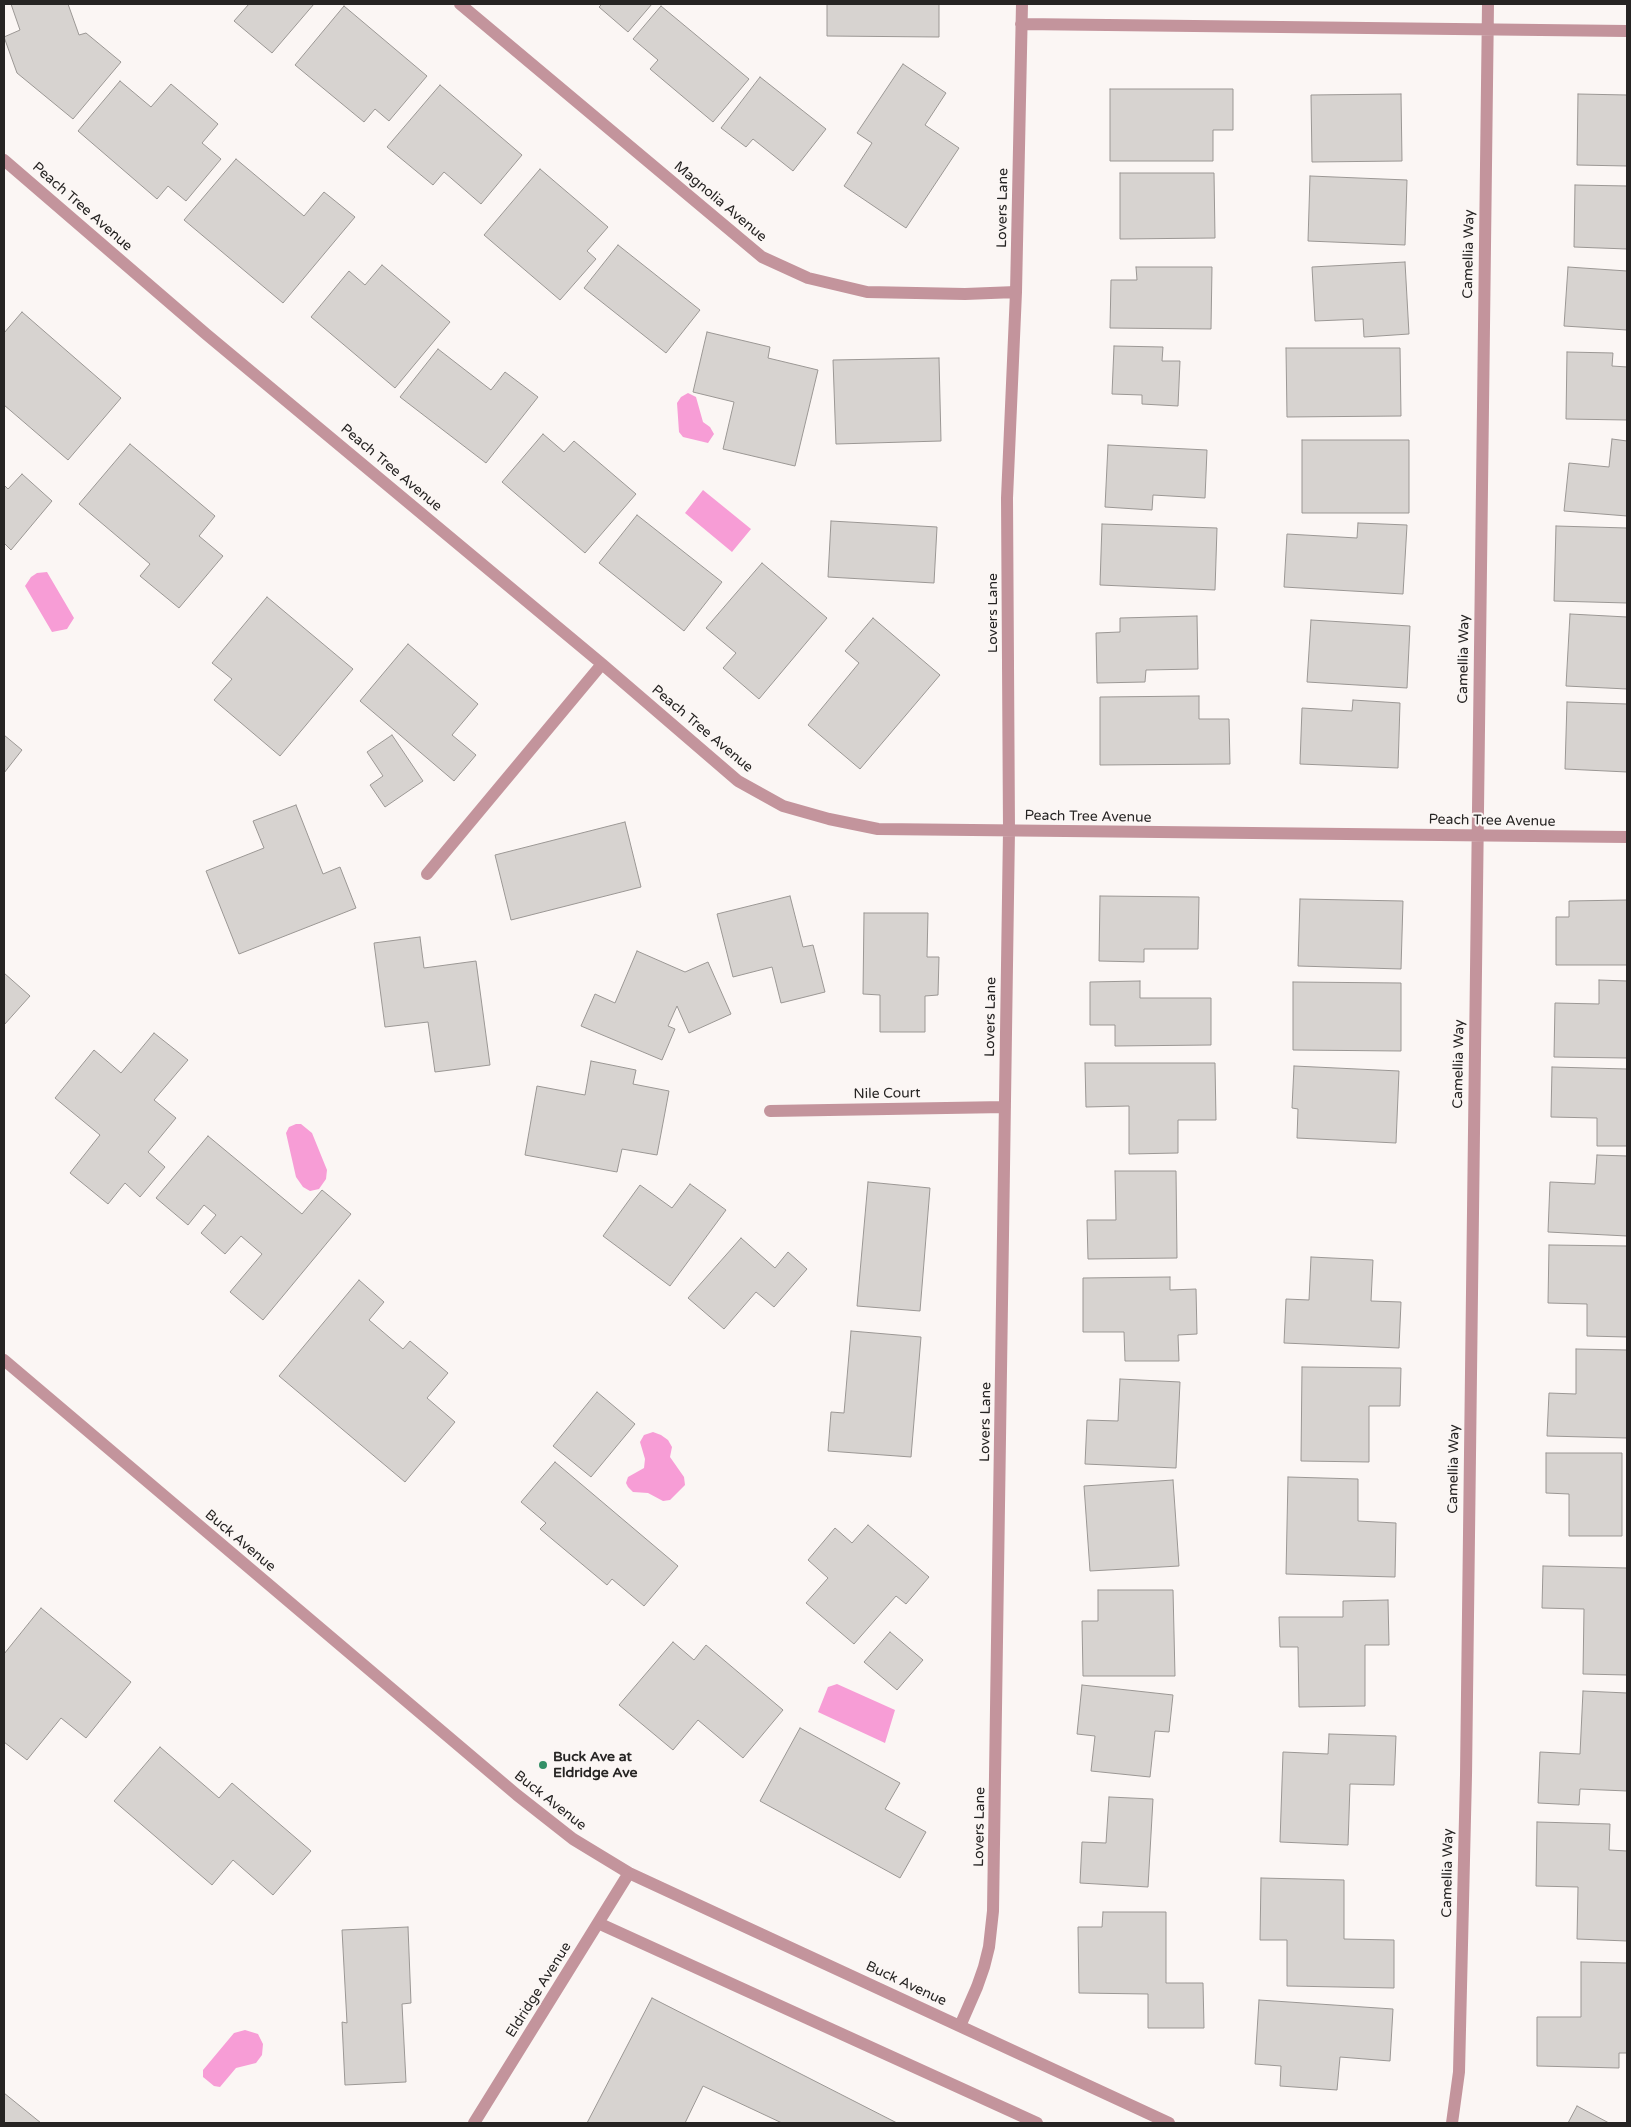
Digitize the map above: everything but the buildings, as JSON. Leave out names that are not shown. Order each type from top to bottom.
[{"type":"street","name":"Magnolia Avenue","points":[[460,4],[762,257],[808,278],[867,292],[965,294],[1016,292]]},
{"type":"street","name":"Lovers Lane","points":[[960,2026],[984,1967],[989,1947],[993,1911],[1009,830],[1007,498],[1016,292],[1022,4]]},
{"type":"street","name":"Camellia Way","points":[[1452,2123],[1459,2072],[1466,1775],[1476,835],[1488,4]]},
{"type":"street","points":[[1021,24],[1434,28],[1488,31],[1627,31]]},
{"type":"street","name":"Peach Tree Avenue","points":[[4,160],[206,334],[602,664],[738,781],[783,806],[829,819],[878,829],[1101,833],[1627,837]]},
{"type":"street","points":[[427,874],[602,664]]},
{"type":"street","name":"Nile Court","points":[[770,1111],[1005,1107]]},
{"type":"street","name":"Buck Avenue","points":[[4,1360],[517,1795],[573,1839],[629,1873],[1169,2123]]},
{"type":"street","name":"Eldridge Avenue","points":[[474,2123],[629,1873]]},
{"type":"street","points":[[598,1923],[1037,2123]]},
{"type":"shaded area","points":[[688,393],[696,397],[703,422],[710,427],[714,434],[708,443],[683,437],[679,432],[677,403],[681,397]]},
{"type":"shaded area","points":[[703,490],[751,529],[732,552],[685,513]]},
{"type":"shaded area","points":[[47,572],[74,618],[67,629],[52,632],[25,586],[31,577],[37,573]]},
{"type":"shaded area","points":[[301,1124],[312,1133],[327,1170],[326,1179],[319,1189],[310,1191],[303,1187],[296,1177],[286,1133],[289,1127]]},
{"type":"shaded area","points":[[653,1432],[668,1440],[672,1447],[670,1457],[684,1477],[685,1485],[670,1500],[663,1501],[648,1493],[633,1492],[626,1483],[628,1477],[644,1468],[645,1459],[640,1442],[644,1435]]},
{"type":"shaded area","points":[[837,1684],[895,1710],[885,1743],[818,1712],[828,1687]]},
{"type":"shaded area","points":[[245,2030],[258,2034],[263,2044],[262,2055],[256,2063],[236,2068],[220,2087],[214,2086],[203,2077],[203,2070],[234,2033]]},
{"type":"place","name":"Buck Ave at Eldridge Ave","points":[[543,1765]]}]
